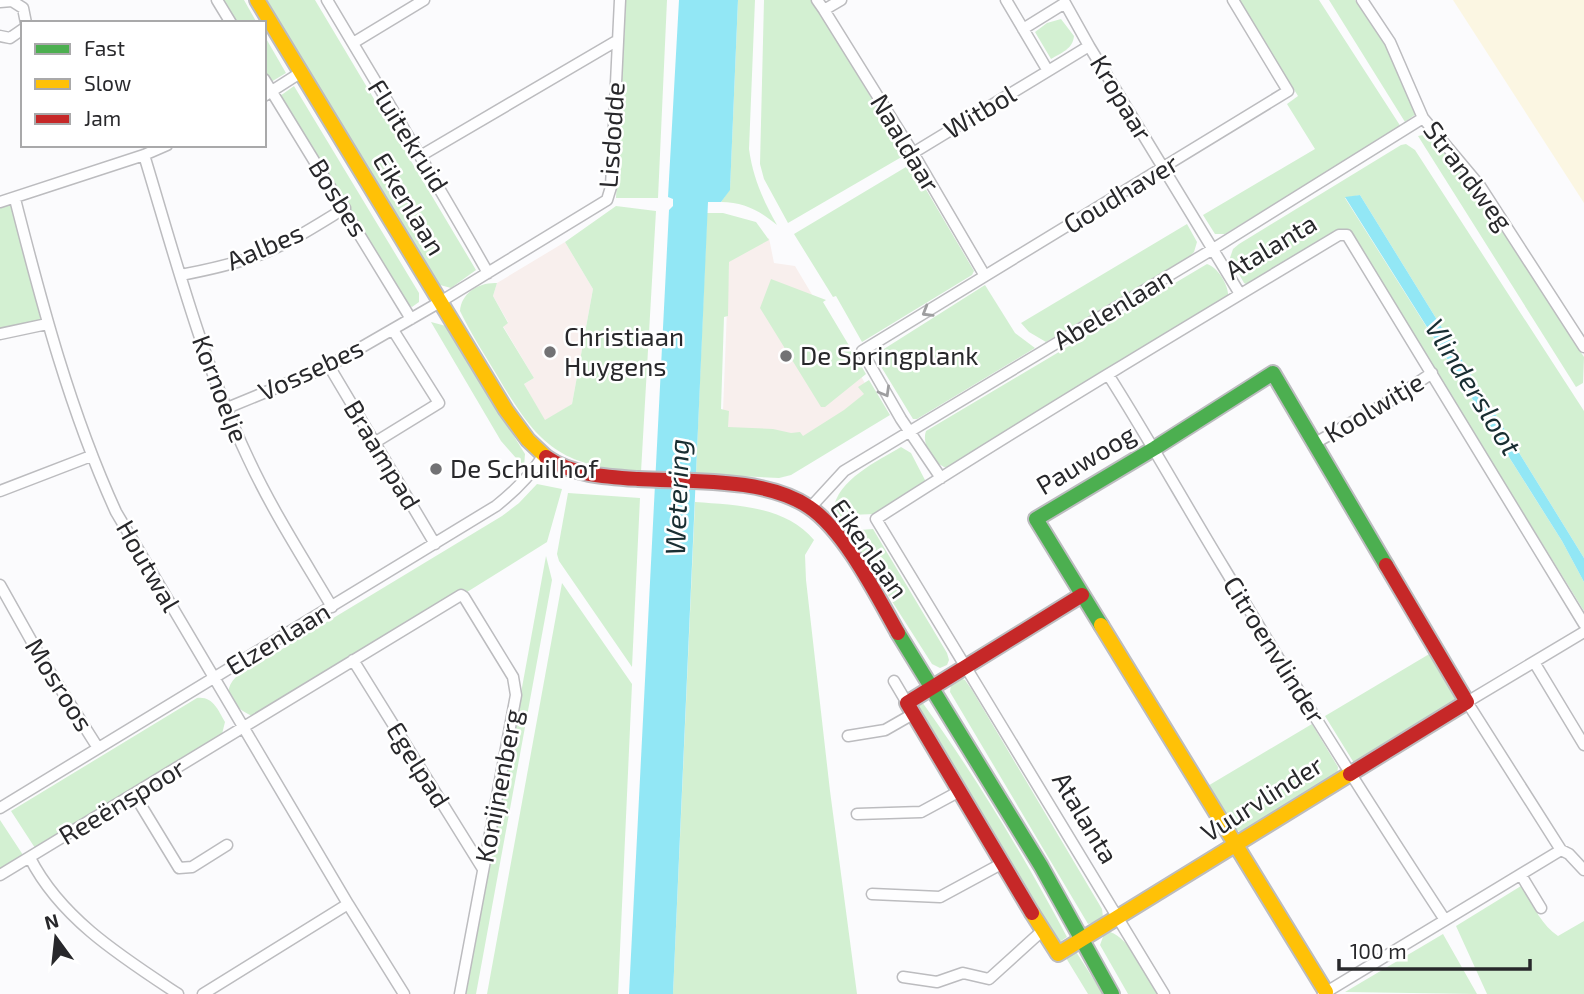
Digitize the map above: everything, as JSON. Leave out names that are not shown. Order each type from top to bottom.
[{"type":"street","points":[[0,2],[12,0],[23,8],[26,21]]},
{"type":"street","points":[[217,0],[230,21]]},
{"type":"street","name":"Eikenlaan","points":[[257,0],[506,410],[543,456],[558,465],[583,472],[638,480],[720,484],[763,490],[793,497],[823,517],[967,743],[1084,939],[1112,994]]},
{"type":"street","name":"Fluitekruid","points":[[327,0],[422,155],[488,273]]},
{"type":"street","points":[[353,43],[424,0]]},
{"type":"street","name":"Lisdodde","points":[[440,302],[607,200],[611,187],[620,0]]},
{"type":"street","name":"Naaldaar","points":[[817,0],[913,153],[985,276]]},
{"type":"street","points":[[824,10],[841,0]]},
{"type":"street","points":[[1006,0],[1048,71]]},
{"type":"street","name":"Goudhaver","points":[[909,431],[862,351],[1288,91],[1233,0]]},
{"type":"street","name":"Strandweg","points":[[1362,0],[1390,42],[1423,118],[1480,186],[1584,347]]},
{"type":"street","points":[[1023,29],[1068,2]]},
{"type":"street","name":"Kropaar","points":[[1068,2],[1089,46],[1240,294]]},
{"type":"street","points":[[0,36],[10,38],[21,32]]},
{"type":"street","points":[[422,155],[618,40]]},
{"type":"street","name":"Witbol","points":[[913,153],[1089,46]]},
{"type":"street","points":[[268,94],[300,73]]},
{"type":"street","name":"Bosbes","points":[[268,94],[345,208],[411,319]]},
{"type":"street","name":"Abelenlaan","points":[[810,508],[844,471],[1213,249],[1423,118]]},
{"type":"street","points":[[0,202],[163,147]]},
{"type":"street","name":"Kornoelje","points":[[145,155],[198,336],[227,408],[273,507],[332,607]]},
{"type":"street","name":"Houtwal","points":[[15,199],[47,324],[91,456],[116,512],[404,994]]},
{"type":"street","name":"Aalbes","points":[[181,275],[216,268],[261,254],[304,233],[345,208]]},
{"type":"street","name":"Atalanta","points":[[1164,994],[876,519],[1036,417],[1109,376],[1339,235],[1347,235],[1584,624]]},
{"type":"street","name":"Vossebes","points":[[227,408],[329,366],[440,302]]},
{"type":"street","points":[[0,334],[47,324]]},
{"type":"street","name":"Vossebes","points":[[374,443],[439,403],[393,330]]},
{"type":"street","name":"Braampad","points":[[329,366],[435,544]]},
{"type":"street","name":"Pauwoog","points":[[1325,993],[1037,519],[1273,373],[1466,702]]},
{"type":"street","name":"Koolwitje","points":[[1315,443],[1395,398],[1432,373]]},
{"type":"street","name":"Citroenvlinder","points":[[1109,376],[1350,774],[1444,920]]},
{"type":"street","points":[[909,431],[941,478]]},
{"type":"street","points":[[0,491],[91,456]]},
{"type":"street","name":"Elzenlaan","points":[[0,808],[496,506],[516,491],[543,456]]},
{"type":"street","name":"Mosroos","points":[[0,585],[41,658],[98,748]]},
{"type":"street","points":[[848,736],[885,730],[931,687],[1083,595]]},
{"type":"street","name":"Konijnenberg","points":[[244,728],[456,597],[464,597],[513,677],[516,695],[460,994]]},
{"type":"street","points":[[1584,632],[1466,702],[1561,850],[1569,854],[1584,870]]},
{"type":"street","name":"Egelpad","points":[[353,660],[483,869]]},
{"type":"street","points":[[1534,662],[1584,745]]},
{"type":"street","points":[[894,681],[1001,864],[1043,930],[989,979],[963,973],[937,982],[903,977]]},
{"type":"street","name":"Vuurvlinder","points":[[1043,930],[1058,954],[1466,702]]},
{"type":"street","name":"Reeënspoor","points":[[0,875],[244,728]]},
{"type":"street","points":[[857,814],[921,812],[958,792]]},
{"type":"street","points":[[134,794],[179,868],[192,867],[227,845]]},
{"type":"street","points":[[1325,993],[1561,850]]},
{"type":"street","points":[[30,858],[38,874],[63,906],[119,955],[178,994]]},
{"type":"street","points":[[872,894],[940,897],[1001,864]]},
{"type":"street","points":[[1521,875],[1541,908]]},
{"type":"street","points":[[203,994],[348,904]]},
{"type":"shaded area","name":"De Springplank","points":[[769,238],[774,263],[795,266],[872,395],[808,450],[721,461],[729,259]]},
{"type":"shaded area","name":"Christiaan Huygens","points":[[565,242],[593,289],[572,404],[545,421],[524,384],[534,378],[503,326],[508,322],[493,296],[497,283]]},
{"type":"green space","points":[[221,0],[244,0],[256,21],[234,21]]},
{"type":"green space","points":[[267,0],[315,0],[476,270],[451,288],[440,285],[340,125]]},
{"type":"green space","points":[[626,0],[667,0],[658,198],[616,198]]},
{"type":"green space","points":[[738,0],[755,0],[749,149],[759,188],[777,225],[751,208],[721,202],[730,189]]},
{"type":"green space","points":[[764,0],[813,0],[905,155],[788,223],[764,179],[760,164]]},
{"type":"green space","points":[[1239,0],[1319,0],[1401,127],[1225,234],[1215,234],[1203,215],[1315,149],[1287,104],[1298,96]]},
{"type":"green space","points":[[1329,0],[1355,0],[1386,44],[1416,114],[1405,122]]},
{"type":"green space","points":[[1061,19],[1074,36],[1073,40],[1066,50],[1051,59],[1035,32],[1047,23]]},
{"type":"green space","points":[[266,38],[286,73],[271,82],[266,73]]},
{"type":"green space","points":[[294,86],[419,293],[419,302],[412,307],[406,303],[280,96]]},
{"type":"green space","points":[[1428,134],[1477,191],[1584,357],[1583,383],[1576,387],[1418,136]]},
{"type":"green space","points":[[1406,144],[1415,150],[1584,411],[1584,558],[1360,195],[1345,198],[1562,541],[1584,582],[1584,611],[1348,229],[1250,286],[1244,283],[1230,258],[1233,249],[1239,244]]},
{"type":"green space","points":[[911,164],[974,271],[972,275],[862,342],[836,296],[833,297],[794,234]]},
{"type":"green space","points":[[15,199],[47,324],[0,334],[0,202]]},
{"type":"green space","points":[[616,206],[656,211],[641,472],[588,464],[552,446],[537,433],[510,396],[460,311],[464,299],[472,290],[484,284],[497,283],[493,296],[508,323],[503,327],[534,378],[524,384],[545,420],[572,404],[593,289],[565,242]]},
{"type":"green space","points":[[707,213],[723,213],[756,222],[769,240],[729,262],[721,409],[729,411],[728,427],[800,432],[803,436],[864,394],[858,387],[869,380],[890,415],[791,475],[779,478],[696,474]]},
{"type":"green space","points":[[1187,224],[1197,242],[1190,256],[1046,342],[1029,332],[1021,323]]},
{"type":"green space","points":[[1207,264],[1222,278],[1228,298],[948,468],[938,463],[930,454],[925,442],[926,431]]},
{"type":"green space","points":[[771,279],[826,300],[823,302],[866,374],[825,407],[821,407],[760,308]]},
{"type":"green space","points":[[985,285],[1015,333],[1035,348],[913,419],[876,354]]},
{"type":"green space","points":[[431,322],[446,326],[525,454],[524,467],[501,441]]},
{"type":"green space","points":[[901,447],[911,453],[926,482],[875,514],[849,515],[836,519],[833,516],[835,504],[847,483],[868,466]]},
{"type":"green space","points":[[537,484],[562,489],[547,542],[467,592],[464,589],[252,716],[231,700],[229,689],[236,677],[502,516]]},
{"type":"green space","points":[[568,493],[640,498],[632,667],[559,561],[557,554]]},
{"type":"green space","points":[[695,502],[743,506],[775,514],[803,529],[814,540],[805,555],[806,580],[857,994],[673,994]]},
{"type":"green space","points":[[873,529],[947,653],[947,665],[940,668],[932,664],[847,531]]},
{"type":"green space","points":[[546,556],[552,580],[476,994],[466,994]]},
{"type":"green space","points":[[562,583],[632,684],[618,994],[487,994]]},
{"type":"green space","points":[[1431,653],[1459,701],[1354,763],[1325,716]]},
{"type":"green space","points":[[960,678],[965,680],[972,690],[1102,909],[1103,917],[1100,921],[1088,924],[950,692],[951,683]]},
{"type":"green space","points":[[197,698],[207,699],[217,709],[225,722],[222,734],[35,848],[11,811]]},
{"type":"green space","points":[[922,702],[999,817],[1034,877],[1067,937],[1058,943],[916,708]]},
{"type":"green space","points":[[1312,724],[1338,767],[1337,776],[1244,834],[1234,829],[1206,787]]},
{"type":"green space","points":[[0,820],[23,855],[0,869]]},
{"type":"green space","points":[[1521,886],[1542,920],[1558,936],[1584,921],[1584,994],[1487,994],[1456,926]]},
{"type":"green space","points":[[1110,932],[1131,950],[1158,994],[1128,994],[1100,945],[1104,934]]},
{"type":"green space","points":[[1443,934],[1477,994],[1345,992]]},
{"type":"green space","points":[[1073,947],[1103,994],[1088,994],[1063,953]]},
{"type":"sand","points":[[1453,0],[1584,0],[1584,203]]},
{"type":"water","name":"Wetering","points":[[679,0],[738,0],[730,190],[721,202],[708,202],[673,994],[629,994],[669,210],[673,206],[673,199],[668,197]]},
{"type":"water","name":"Vlindersloot","points":[[1360,195],[1584,558],[1584,582],[1562,541],[1345,197]]},
{"type":"traffic: fast","points":[[1101,625],[1036,519],[1273,373],[1386,565]]},
{"type":"traffic: fast","points":[[898,633],[1041,866],[1112,994]]},
{"type":"traffic: slow","points":[[257,0],[506,410],[528,440],[546,457]]},
{"type":"traffic: slow","points":[[1101,625],[1326,992]]},
{"type":"traffic: slow","points":[[1032,913],[1058,954],[1350,774]]},
{"type":"traffic: jam","points":[[546,457],[567,468],[590,474],[726,483],[771,490],[791,497],[809,507],[835,532],[859,565],[898,633]]},
{"type":"traffic: jam","points":[[1350,774],[1467,702],[1386,565]]},
{"type":"traffic: jam","points":[[1032,913],[907,703],[1082,595]]},
{"type":"place","name":"Christiaan Huygens","points":[[550,352]]},
{"type":"place","name":"De Springplank","points":[[786,356]]},
{"type":"place","name":"De Schuilhof","points":[[436,469]]}]
